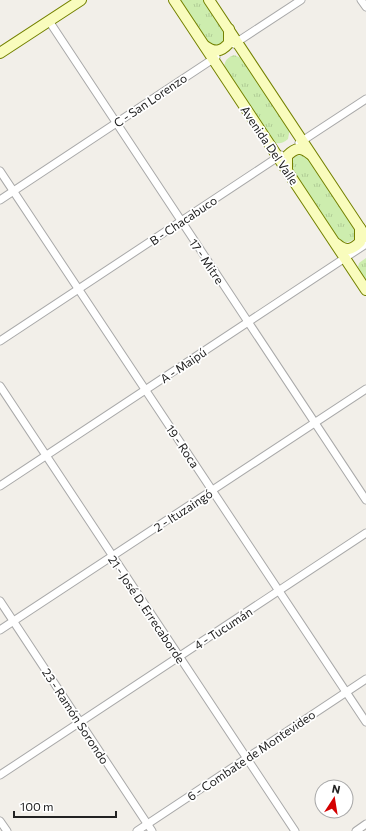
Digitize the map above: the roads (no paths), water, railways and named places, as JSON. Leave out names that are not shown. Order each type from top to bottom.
[{"type":"street","points":[[0,53],[81,0]]},
{"type":"street","name":"Avenida Del Valle","points":[[174,0],[366,290]]},
{"type":"street","points":[[209,0],[366,237]]},
{"type":"street","name":"C - San Lorenzo","points":[[0,200],[301,0]]},
{"type":"street","points":[[361,0],[366,7]]},
{"type":"street","name":"17 - Mitre","points":[[49,21],[366,500]]},
{"type":"street","points":[[204,44],[211,50],[218,51],[224,48],[229,43],[228,29]]},
{"type":"street","name":"B - Chacabuco","points":[[0,341],[366,99]]},
{"type":"street","points":[[287,170],[287,156],[292,151],[298,148],[305,150],[312,155]]},
{"type":"street","name":"19 - Roca","points":[[0,171],[366,722]]},
{"type":"street","points":[[335,243],[342,248],[349,250],[355,247],[360,242],[360,228]]},
{"type":"street","name":"A - Maipú","points":[[0,486],[366,244]]},
{"type":"street","name":"21 - José D. Errecaborde","points":[[0,386],[295,831]]},
{"type":"street","name":"2 - Ituzaingó","points":[[0,630],[366,389]]},
{"type":"street","name":"4 - Tucumán","points":[[0,775],[366,533]]},
{"type":"street","name":"23 - Ramón Sorondo","points":[[0,601],[152,831]]},
{"type":"street","name":"6 - Combate de Montevideo","points":[[137,831],[366,679]]},
{"type":"street","points":[[0,821],[7,831]]},
{"type":"street","points":[[356,831],[366,824]]}]
